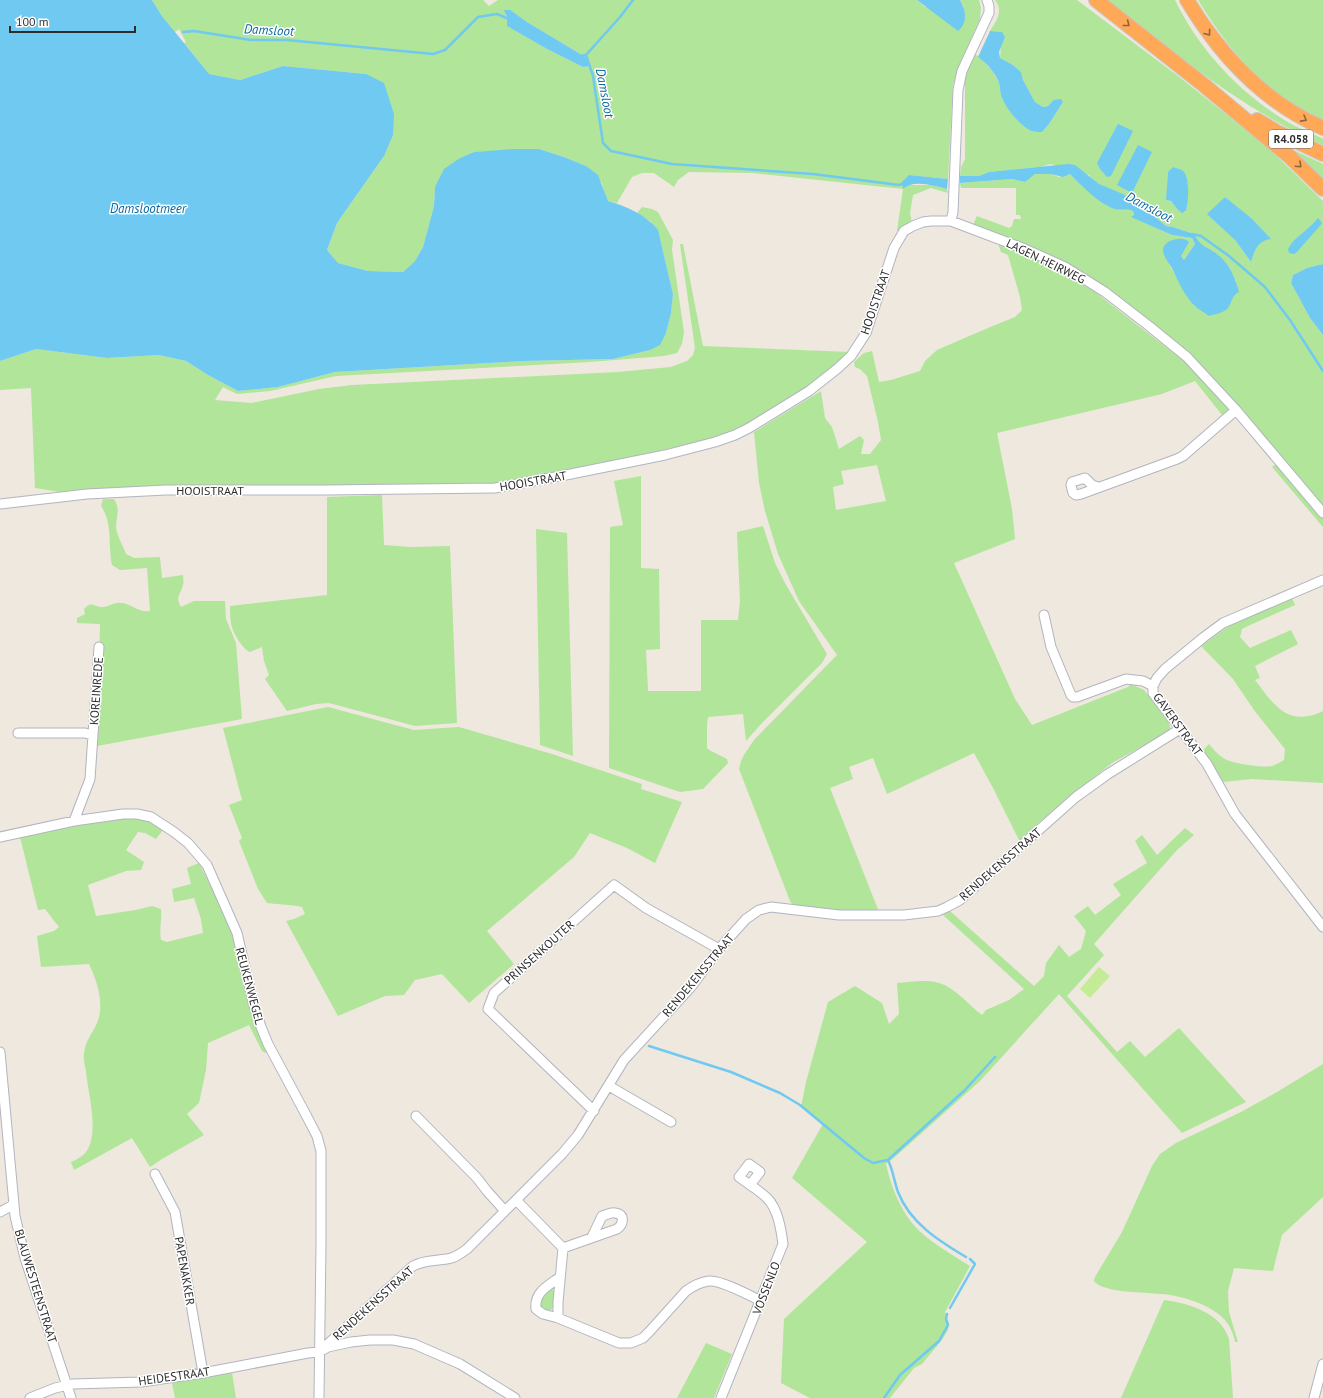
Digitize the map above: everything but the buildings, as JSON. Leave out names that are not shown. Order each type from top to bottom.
[{"type":"highway","points":[[1096,0],[1205,86],[1289,156],[1323,189]]},
{"type":"highway","points":[[1188,0],[1204,27],[1220,49],[1250,81],[1288,110],[1323,128]]},
{"type":"highway","name":"R4.058","points":[[1205,86],[1248,115],[1277,132],[1323,154]]},
{"type":"street","points":[[951,221],[954,188],[958,90],[962,71],[989,13],[990,6],[987,0]]},
{"type":"street","name":"LAGEN HEIRWEG","points":[[951,221],[1025,249],[1064,267],[1105,292],[1149,326],[1186,357],[1236,410],[1323,513]]},
{"type":"street","name":"HOOISTRAAT","points":[[0,504],[87,494],[166,490],[495,488],[665,455],[715,442],[735,435],[756,424],[809,391],[851,356],[866,333],[894,248],[904,230],[923,222],[951,221]]},
{"type":"street","points":[[1098,488],[1183,456],[1236,410]]},
{"type":"street","name":"GAVERSTRAAT","points":[[1323,580],[1223,623],[1165,669],[1157,678],[1153,686],[1153,693],[1207,764],[1235,814],[1323,927]]},
{"type":"street","points":[[1044,615],[1051,647],[1073,697],[1077,697],[1126,679],[1143,681],[1153,686]]},
{"type":"street","name":"KOREINREDE","points":[[74,821],[90,779],[98,647]]},
{"type":"street","name":"RENDEKENSSTRAAT","points":[[318,1352],[413,1266],[426,1261],[448,1259],[458,1256],[467,1249],[516,1200],[578,1135],[624,1060],[692,987],[719,949],[746,919],[759,910],[771,907],[839,915],[904,915],[938,911],[948,908],[960,900],[1076,797],[1108,774],[1180,729]]},
{"type":"street","name":"KOREINREDE","points":[[18,733],[92,734]]},
{"type":"street","name":"REUKENWEGEL","points":[[0,837],[74,821],[123,814],[137,814],[151,817],[174,832],[188,843],[204,861],[215,881],[237,933],[253,1002],[261,1027],[268,1044],[317,1136],[321,1151],[321,1243],[318,1352]]},
{"type":"street","name":"PRINSENKOUTER","points":[[594,1111],[488,1009],[494,993],[614,885],[646,908],[719,949]]},
{"type":"street","name":"BLAUWESTEENSTRAAT","points":[[0,1052],[13,1205],[25,1258],[71,1398]]},
{"type":"street","points":[[609,1086],[671,1122]]},
{"type":"street","points":[[416,1116],[477,1178],[505,1211]]},
{"type":"street","name":"PAPENAKKER","points":[[155,1174],[175,1212],[203,1373]]},
{"type":"street","name":"VOSSENLO","points":[[721,1398],[783,1244],[781,1228],[775,1211],[768,1198],[750,1185]]},
{"type":"street","points":[[516,1200],[563,1248]]},
{"type":"street","points":[[0,1212],[13,1205]]},
{"type":"street","points":[[563,1248],[592,1237]]},
{"type":"street","points":[[558,1318],[563,1248]]},
{"type":"street","points":[[560,1277],[538,1294],[535,1303],[536,1309],[543,1314],[558,1318],[619,1343],[631,1343],[643,1338],[693,1285],[710,1281],[718,1282],[761,1301]]},
{"type":"street","name":"HEIDESTRAAT","points":[[30,1398],[55,1388],[66,1386],[88,1383],[141,1382],[203,1373],[318,1352],[351,1342],[393,1340],[414,1344],[460,1364],[515,1398]]},
{"type":"street","points":[[318,1352],[319,1398]]},
{"type":"street","points":[[1314,1398],[1323,1364]]},
{"type":"green space","points":[[152,0],[483,0],[489,6],[498,0],[917,0],[925,7],[964,7],[960,0],[979,0],[981,8],[980,19],[953,84],[948,179],[909,175],[908,185],[931,185],[947,189],[948,193],[931,188],[913,195],[910,213],[912,223],[907,224],[897,231],[903,189],[752,173],[689,172],[678,180],[674,187],[654,173],[642,173],[632,177],[617,203],[608,201],[602,183],[586,166],[564,157],[539,149],[474,152],[460,158],[435,187],[434,206],[423,247],[415,261],[403,272],[368,271],[338,263],[327,250],[337,223],[384,156],[366,74],[283,66],[240,80],[209,74],[184,43],[186,42],[179,29],[175,32],[162,16]],"holes":[[[505,10],[510,11],[587,58],[591,66],[583,67],[547,49],[508,26]]]},
{"type":"green space","points":[[995,0],[1077,0],[1178,76],[1266,146],[1323,201],[1323,264],[1307,268],[1293,275],[1291,283],[1310,318],[1323,335],[1323,506],[1240,408],[1182,346],[1117,296],[973,225],[977,216],[1009,228],[1012,226],[1014,219],[1021,219],[1020,215],[1016,215],[1016,188],[961,188],[960,183],[1012,179],[1025,182],[1034,174],[1051,174],[1059,177],[1070,174],[1082,186],[1121,209],[1128,208],[1133,211],[1134,215],[1132,217],[1172,235],[1192,238],[1195,244],[1184,260],[1181,256],[1166,258],[1184,291],[1196,307],[1230,302],[1235,293],[1236,281],[1228,266],[1218,255],[1199,244],[1194,234],[1166,226],[1153,215],[1128,200],[1130,197],[1102,186],[1089,175],[1051,164],[1040,167],[989,172],[979,176],[960,176],[961,167],[965,159],[965,79],[973,53],[981,58],[993,72],[999,83],[1001,95],[1042,132],[1063,102],[1043,107],[1035,102],[1023,80],[1021,72],[1013,65],[1000,58],[1002,32],[990,31],[998,16],[998,4]],"holes":[[[1168,172],[1188,183],[1186,212],[1177,209],[1171,201],[1167,200]],[[1225,197],[1270,239],[1259,244],[1255,250],[1251,262],[1235,240],[1222,200]]]},
{"type":"green space","points":[[1105,0],[1175,0],[1197,38],[1225,72],[1241,88],[1276,115],[1323,139],[1323,145],[1293,131],[1237,98],[1183,60]]},
{"type":"green space","points":[[1198,0],[1323,0],[1323,122],[1314,118],[1283,98],[1256,75],[1229,45]]},
{"type":"green space","points":[[1285,146],[1323,164],[1323,183]]},
{"type":"green space","points":[[642,207],[658,212],[673,240],[672,250],[684,332],[682,344],[677,353],[664,356],[590,362],[336,376],[270,391],[237,394],[223,387],[215,400],[251,403],[319,389],[352,385],[618,372],[671,367],[687,361],[693,355],[695,348],[680,244],[683,244],[703,346],[850,352],[833,369],[796,395],[747,425],[720,436],[623,460],[494,485],[161,485],[67,493],[35,488],[31,388],[0,390],[0,361],[36,349],[107,358],[159,355],[186,361],[238,391],[278,387],[335,372],[524,361],[613,359],[650,350],[666,333],[671,313],[673,294],[660,239],[651,222],[637,213]]},
{"type":"green space","points":[[998,244],[1014,249],[1065,274],[1095,292],[1185,362],[1230,410],[1222,415],[1195,381],[1162,394],[997,433],[1012,509],[1015,539],[954,563],[1015,699],[1032,725],[1128,687],[1131,684],[1144,690],[1161,711],[1169,723],[1170,728],[1168,732],[1112,763],[1058,806],[1019,840],[974,753],[887,794],[873,758],[849,767],[853,779],[830,788],[879,912],[819,910],[792,904],[739,769],[744,755],[754,740],[837,655],[799,601],[778,554],[765,511],[759,483],[754,432],[821,391],[825,418],[832,427],[839,449],[860,436],[864,440],[861,454],[870,454],[881,440],[878,422],[867,376],[860,369],[855,367],[854,362],[864,353],[872,351],[879,382],[891,380],[920,371],[925,361],[937,350],[1015,317],[1022,310],[1020,297],[1008,255],[1001,252]],"holes":[[[877,465],[886,501],[836,510],[833,487],[844,484],[841,471]]]},
{"type":"green space","points":[[1277,463],[1323,518],[1323,527],[1272,467]]},
{"type":"green space","points":[[641,476],[641,568],[659,569],[660,649],[646,650],[648,691],[701,691],[701,620],[738,620],[740,601],[737,532],[763,526],[775,563],[786,585],[827,654],[822,663],[746,741],[743,714],[708,717],[707,748],[727,759],[728,763],[703,789],[680,792],[609,768],[610,527],[623,525],[614,481]]},
{"type":"green space","points":[[382,495],[384,545],[411,547],[450,546],[457,723],[415,726],[329,703],[316,704],[287,711],[265,679],[269,675],[264,661],[262,647],[250,652],[247,650],[235,635],[232,626],[230,619],[230,606],[327,595],[327,497]]},
{"type":"green space","points":[[103,499],[114,499],[116,503],[118,510],[116,527],[126,554],[134,558],[160,557],[162,578],[183,575],[182,589],[178,598],[181,607],[194,601],[225,601],[226,619],[236,643],[242,719],[97,746],[100,624],[77,623],[77,618],[85,614],[84,609],[91,604],[103,607],[121,603],[142,611],[150,611],[147,568],[120,570],[112,565],[109,527],[105,513],[101,506]]},
{"type":"green space","points":[[536,529],[567,533],[573,756],[540,745]]},
{"type":"green space","points":[[1291,596],[1295,605],[1242,629],[1240,637],[1250,648],[1291,630],[1298,644],[1255,666],[1260,678],[1255,680],[1276,705],[1291,715],[1300,717],[1311,716],[1323,711],[1323,783],[1252,779],[1223,782],[1203,750],[1209,744],[1221,756],[1229,761],[1256,766],[1272,766],[1284,760],[1285,749],[1254,710],[1233,679],[1201,646],[1232,624]]},
{"type":"green space","points":[[328,707],[414,730],[459,727],[552,754],[642,784],[641,789],[682,802],[655,863],[627,848],[590,833],[574,857],[487,931],[514,964],[469,1003],[442,974],[415,980],[404,995],[385,996],[338,1016],[286,921],[305,914],[302,907],[267,903],[258,889],[239,841],[242,838],[229,805],[242,800],[223,728]]},
{"type":"green space","points":[[132,817],[145,820],[163,830],[156,839],[145,833],[138,832],[126,850],[144,862],[141,870],[126,871],[88,885],[96,916],[152,906],[161,909],[161,940],[167,942],[203,933],[201,919],[194,898],[174,902],[172,889],[191,884],[187,868],[199,863],[233,930],[270,1055],[262,1051],[249,1025],[208,1043],[206,1070],[199,1103],[187,1114],[204,1135],[150,1167],[132,1138],[74,1170],[71,1162],[86,1152],[92,1135],[92,1113],[84,1055],[86,1044],[99,1016],[99,993],[89,964],[41,967],[37,936],[54,931],[59,927],[45,909],[38,910],[20,837],[59,828],[77,822]]},
{"type":"green space","points":[[1185,828],[1194,835],[1177,850],[1094,944],[1104,955],[1067,996],[1117,1052],[1130,1041],[1145,1057],[1179,1028],[1246,1102],[1182,1133],[1059,994],[980,1081],[886,1164],[896,1195],[907,1217],[931,1241],[970,1266],[945,1312],[949,1324],[948,1330],[942,1340],[922,1364],[914,1368],[890,1398],[810,1398],[781,1383],[784,1319],[867,1242],[792,1178],[823,1124],[801,1107],[806,1082],[828,1002],[855,986],[882,1003],[889,1024],[899,1014],[897,983],[929,981],[945,985],[950,988],[982,1015],[986,1010],[1009,1000],[1024,989],[943,915],[950,911],[1034,986],[1044,976],[1046,963],[1059,945],[1069,957],[1081,949],[1086,931],[1074,916],[1088,906],[1095,915],[1121,895],[1113,884],[1147,863],[1135,841],[1142,835],[1157,855]]},
{"type":"green space","points":[[1099,967],[1110,976],[1090,998],[1080,989]]},
{"type":"green space","points":[[1323,1064],[1323,1197],[1282,1235],[1273,1271],[1234,1268],[1228,1291],[1229,1312],[1238,1342],[1235,1342],[1229,1325],[1225,1320],[1204,1305],[1178,1296],[1110,1289],[1099,1285],[1094,1281],[1122,1232],[1152,1166],[1160,1154],[1176,1143],[1241,1112]]},
{"type":"green space","points":[[552,1289],[555,1292],[554,1306],[550,1311],[545,1311],[541,1308],[539,1300]]},
{"type":"green space","points":[[1164,1300],[1174,1301],[1203,1311],[1219,1322],[1225,1330],[1229,1339],[1233,1398],[1121,1398]]},
{"type":"green space","points":[[706,1343],[732,1354],[714,1398],[677,1398]]},
{"type":"green space","points":[[232,1373],[236,1398],[175,1398],[172,1383]]},
{"type":"water","name":"Damslootmeer","points":[[0,0],[152,0],[162,16],[209,74],[240,80],[283,66],[366,74],[384,83],[394,114],[393,135],[384,156],[337,223],[327,250],[338,263],[368,271],[403,272],[415,261],[423,247],[434,206],[435,187],[444,169],[460,158],[474,152],[539,149],[586,166],[598,175],[608,201],[635,211],[647,219],[658,230],[673,294],[671,313],[666,333],[660,345],[650,350],[613,359],[524,361],[335,372],[278,387],[238,391],[186,361],[159,355],[107,358],[36,349],[0,361]]},
{"type":"water","points":[[917,0],[960,0],[965,12],[965,20],[961,28],[958,31]]},
{"type":"water","points":[[504,10],[510,10],[587,58],[591,66],[583,67],[547,49],[507,26],[507,17]]},
{"type":"water","points":[[990,31],[1002,32],[1005,37],[999,52],[1000,58],[1013,65],[1021,72],[1023,80],[1035,102],[1043,107],[1048,106],[1054,100],[1061,99],[1063,102],[1042,132],[1030,130],[1012,114],[1003,100],[996,76],[978,57]]},
{"type":"water","points":[[1118,124],[1133,131],[1111,176],[1107,177],[1097,163]]},
{"type":"water","points":[[1138,145],[1152,152],[1132,193],[1117,185]]},
{"type":"water","points":[[1068,164],[1075,165],[1099,184],[1130,197],[1128,200],[1153,215],[1166,226],[1194,234],[1201,244],[1217,254],[1231,271],[1239,292],[1233,297],[1228,308],[1222,312],[1209,316],[1196,307],[1185,294],[1172,268],[1165,258],[1163,251],[1166,244],[1169,241],[1182,239],[1189,242],[1181,256],[1184,260],[1195,244],[1192,238],[1172,235],[1131,217],[1134,215],[1133,211],[1131,210],[1109,207],[1091,194],[1070,174],[1063,177],[1051,174],[1035,174],[1025,182],[1012,179],[960,183],[960,176],[979,176],[989,172]]},
{"type":"water","points":[[1173,167],[1182,170],[1187,178],[1188,190],[1186,211],[1182,213],[1171,201],[1166,200],[1168,172]]},
{"type":"water","points":[[909,175],[948,179],[947,189],[930,185],[913,184],[903,189],[902,182]]},
{"type":"water","points":[[1225,197],[1251,218],[1271,239],[1266,240],[1257,247],[1251,262],[1235,240],[1207,214]]},
{"type":"water","points":[[1318,218],[1322,223],[1319,227],[1296,253],[1289,253],[1288,249],[1291,244]]},
{"type":"water","points":[[1323,264],[1323,335],[1310,318],[1291,283],[1293,275],[1307,268]]},
{"type":"waterway","points":[[586,55],[633,0]]},
{"type":"waterway","name":"Damsloot","points":[[183,32],[194,31],[251,40],[287,40],[433,54],[445,50],[478,17],[497,14],[509,19]]},
{"type":"waterway","name":"Damsloot","points":[[579,56],[586,55],[593,76],[603,143],[611,151],[672,164],[813,174],[899,185],[905,183]]},
{"type":"waterway","name":"Damsloot","points":[[1192,234],[1201,236],[1229,256],[1265,287],[1290,320],[1323,371]]},
{"type":"waterway","points":[[649,1046],[731,1072],[780,1093],[800,1105],[864,1158],[873,1163],[888,1160],[965,1090],[995,1057]]},
{"type":"waterway","points":[[888,1160],[898,1192],[910,1213],[936,1238],[966,1257]]},
{"type":"waterway","points":[[950,1308],[975,1264],[970,1259]]},
{"type":"waterway","points":[[884,1398],[900,1375],[939,1341],[948,1325],[946,1319],[947,1314]]}]
